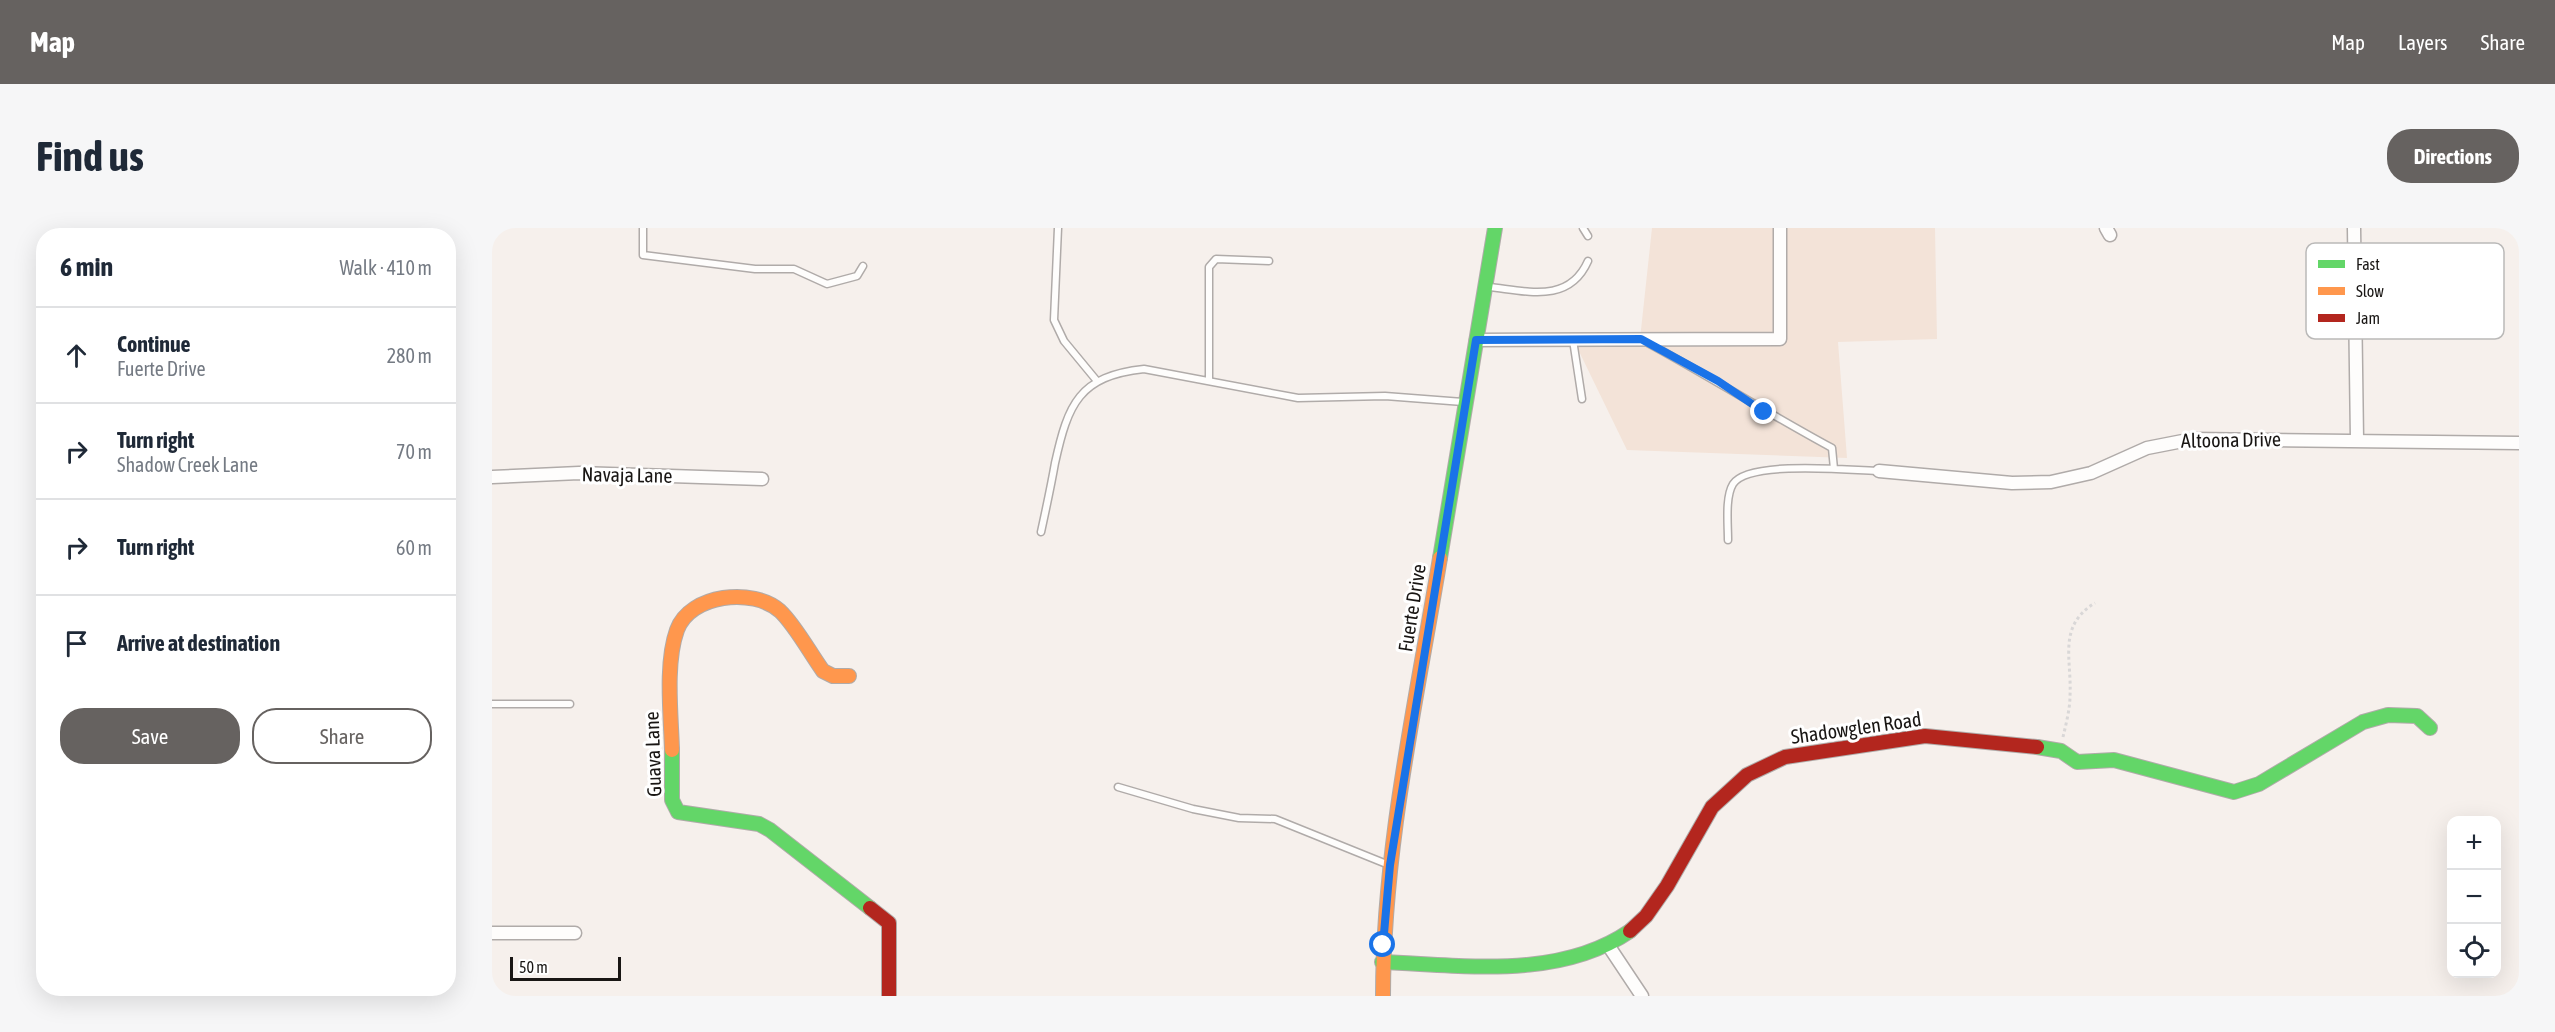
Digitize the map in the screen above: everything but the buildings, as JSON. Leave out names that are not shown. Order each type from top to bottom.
[{"type":"street","name":"Fuerte Drive","points":[[1383,996],[1382,962],[1390,865],[1464,402],[1495,228]]},
{"type":"street","points":[[1476,340],[1780,339],[1780,228]]},
{"type":"street","points":[[2354,228],[2354,243]]},
{"type":"street","points":[[2356,339],[2357,439]]},
{"type":"street","name":"Altoona Drive","points":[[1880,471],[2032,484],[2091,473],[2147,448],[2168,442],[2193,439],[2357,439],[2519,443]]},
{"type":"street","name":"Navaja Lane","points":[[492,477],[579,473],[762,479]]},
{"type":"street","name":"Guava Lane","points":[[849,676],[833,675],[823,671],[780,611],[758,598],[720,598],[699,604],[677,629],[670,667],[672,800],[678,812],[687,816],[738,819],[770,826],[780,839],[890,923],[889,996]]},
{"type":"street","name":"Shadowglen Road","points":[[1382,962],[1553,963],[1582,957],[1608,945],[1635,928],[1653,907],[1712,807],[1723,795],[1747,775],[1772,762],[1797,753],[1925,736],[2010,743],[2061,751],[2077,762],[2114,760],[2215,789],[2234,792],[2259,784],[2363,722],[2388,715],[2417,716],[2430,728]]},
{"type":"street","points":[[492,933],[575,933]]},
{"type":"street","points":[[1608,945],[1642,996]]},
{"type":"lane","points":[[643,228],[643,255],[755,269],[794,269],[827,284],[842,282],[857,276],[863,266]]},
{"type":"lane","points":[[1058,228],[1054,320],[1064,341],[1097,381]]},
{"type":"lane","points":[[1583,228],[1588,236]]},
{"type":"lane","points":[[1209,381],[1209,267],[1216,260],[1269,261]]},
{"type":"lane","points":[[1485,287],[1527,291],[1567,288],[1582,275],[1588,261]]},
{"type":"lane","points":[[1641,339],[1718,381],[1764,412],[1832,448],[1834,470]]},
{"type":"lane","points":[[1573,340],[1582,399]]},
{"type":"lane","points":[[1041,532],[1064,423],[1076,400],[1097,381],[1120,371],[1144,369],[1298,398],[1384,396],[1464,402]]},
{"type":"lane","points":[[1728,540],[1730,489],[1740,476],[1748,472],[1789,468],[1880,471]]},
{"type":"lane","points":[[492,704],[570,704]]},
{"type":"lane","points":[[1118,787],[1193,809],[1239,818],[1275,819],[1390,865]]},
{"type":"path","points":[[2061,751],[2070,696],[2068,636],[2082,611],[2095,603]]},
{"type":"shaded area","points":[[1652,228],[1935,228],[1937,339],[1838,342],[1847,458],[1627,450],[1573,339],[1640,339]]},
{"type":"traffic: fast","points":[[1440,558],[1495,228]]},
{"type":"traffic: fast","points":[[2037,747],[2061,751],[2077,762],[2114,760],[2234,792],[2259,784],[2363,722],[2388,715],[2417,716],[2430,728]]},
{"type":"traffic: fast","points":[[672,750],[672,800],[678,812],[759,824],[770,830],[870,908]]},
{"type":"traffic: fast","points":[[1382,962],[1478,966],[1542,963],[1573,957],[1602,947],[1630,931]]},
{"type":"traffic: slow","points":[[1383,996],[1384,941],[1402,776],[1440,558]]},
{"type":"traffic: slow","points":[[672,750],[670,673],[673,643],[684,618],[695,608],[708,602],[739,597],[768,603],[780,611],[791,624],[823,671],[833,676],[849,676]]},
{"type":"traffic: jam","points":[[1630,931],[1646,916],[1667,886],[1712,807],[1747,775],[1785,757],[1925,736],[2037,747]]},
{"type":"traffic: jam","points":[[870,908],[889,923],[889,996]]},
{"type":"route","points":[[1383,945],[1390,865],[1464,402],[1476,340],[1641,339],[1718,381],[1764,412]]}]
